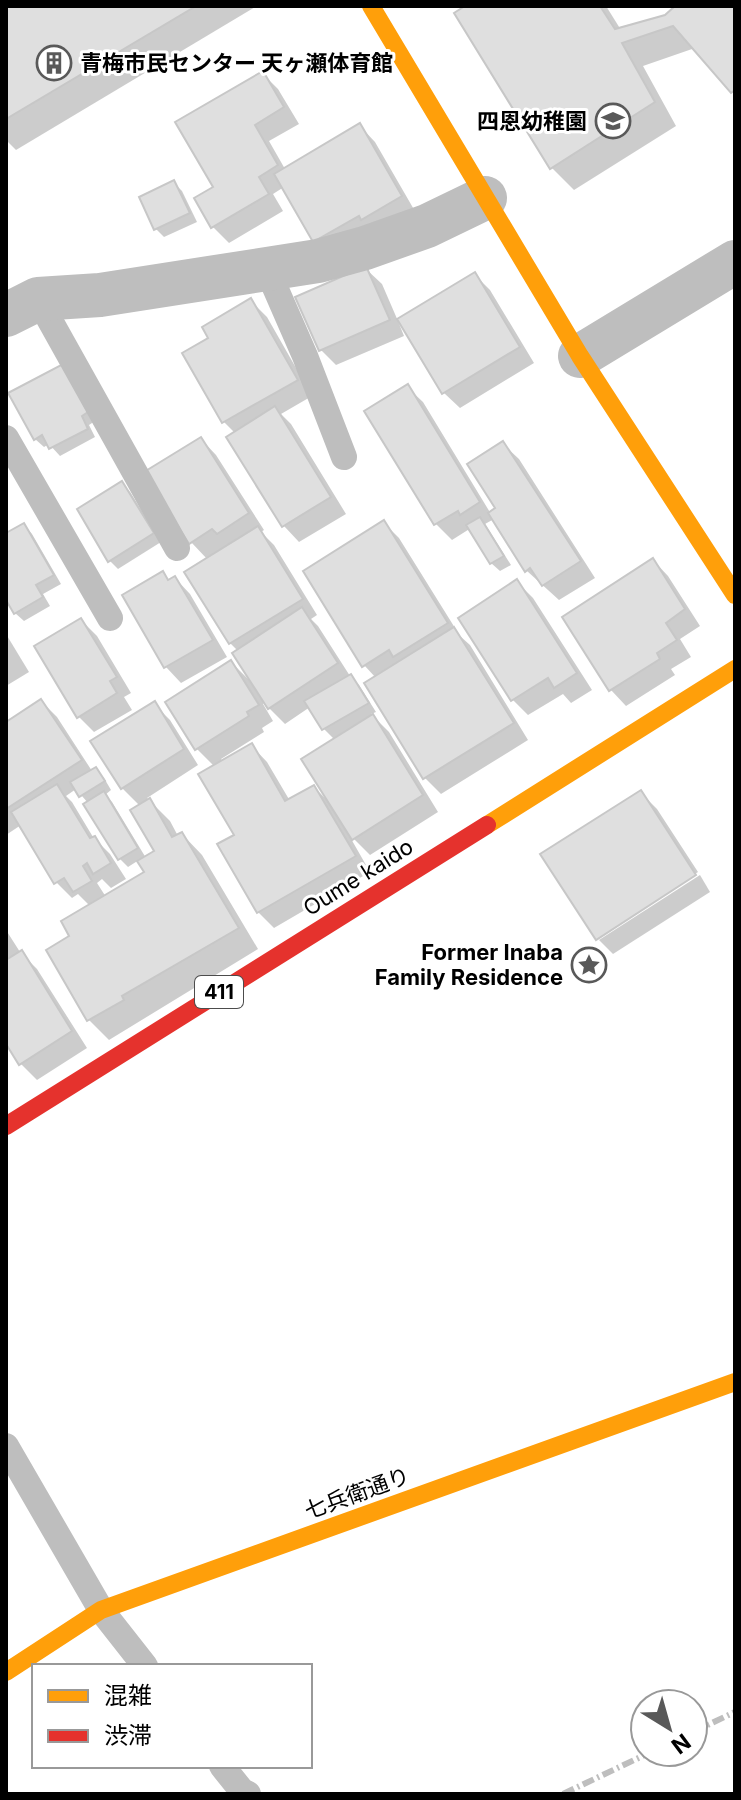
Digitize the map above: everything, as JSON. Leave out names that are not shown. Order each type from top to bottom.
[{"type":"main road","points":[[371,6],[580,356],[735,595]]},
{"type":"main road","name":"Oume kaido","points":[[6,1126],[735,669]]},
{"type":"main road","name":"七兵衛通り","points":[[6,1672],[101,1610],[735,1382]]},
{"type":"street","points":[[22,307],[318,261],[427,226],[485,198]]},
{"type":"street","points":[[580,356],[735,262]]},
{"type":"lane","points":[[267,269],[344,457]]},
{"type":"lane","points":[[22,307],[177,548]]},
{"type":"lane","points":[[6,438],[110,618]]},
{"type":"lane","points":[[6,1446],[101,1610],[143,1664]]},
{"type":"lane","points":[[224,1768],[248,1794]]},
{"type":"building","name":"青梅市民センター 天ヶ瀬体育館","points":[[6,6],[196,6],[6,119]]},
{"type":"building","points":[[465,6],[600,6],[615,29],[665,15],[675,6],[735,6],[735,90],[731,93],[673,26],[622,43],[655,102],[550,169],[454,13]]},
{"type":"building","points":[[263,71],[284,107],[255,125],[278,165],[259,177],[269,194],[211,228],[194,198],[213,187],[175,122]]},
{"type":"building","points":[[360,123],[402,196],[361,220],[359,216],[313,242],[274,174]]},
{"type":"building","points":[[174,180],[190,213],[154,230],[139,197]]},
{"type":"building","points":[[366,266],[390,320],[319,351],[295,297]]},
{"type":"building","points":[[475,272],[520,347],[442,394],[397,319]]},
{"type":"building","points":[[251,298],[298,380],[222,423],[182,353],[208,338],[202,327]]},
{"type":"building","points":[[63,364],[88,412],[82,416],[88,429],[49,449],[42,435],[34,440],[8,393]]},
{"type":"building","points":[[408,384],[480,502],[460,515],[458,511],[434,525],[364,411]]},
{"type":"building","points":[[275,406],[331,497],[282,527],[226,437]]},
{"type":"building","points":[[201,437],[249,513],[217,534],[212,529],[189,544],[144,472]]},
{"type":"building","points":[[503,441],[581,561],[542,586],[530,568],[525,572],[488,513],[495,508],[467,464]]},
{"type":"building","points":[[122,481],[154,533],[108,562],[77,509]]},
{"type":"building","points":[[480,517],[504,556],[490,564],[466,525]]},
{"type":"building","points":[[384,520],[448,623],[393,657],[389,650],[362,667],[303,571]]},
{"type":"building","points":[[24,523],[54,575],[36,585],[43,597],[14,614],[6,600],[6,533]]},
{"type":"building","points":[[258,526],[303,599],[229,644],[184,572]]},
{"type":"building","points":[[653,558],[685,609],[666,623],[677,640],[657,653],[660,659],[609,691],[562,617]]},
{"type":"building","points":[[163,571],[168,580],[175,576],[213,640],[164,668],[122,595]]},
{"type":"building","points":[[517,579],[577,673],[554,688],[548,678],[511,701],[458,618]]},
{"type":"building","points":[[302,607],[338,663],[268,709],[232,653]]},
{"type":"building","points":[[81,618],[117,677],[110,681],[117,693],[77,718],[34,646]]},
{"type":"building","points":[[454,627],[514,723],[423,779],[364,683]]},
{"type":"building","points":[[231,660],[259,705],[247,712],[249,716],[195,750],[165,702]]},
{"type":"building","points":[[351,674],[369,703],[322,730],[304,701]]},
{"type":"building","points":[[41,699],[82,760],[6,809],[6,722]]},
{"type":"building","points":[[155,701],[184,749],[121,789],[90,741]]},
{"type":"building","points":[[373,714],[423,795],[352,840],[301,759]]},
{"type":"building","points":[[252,743],[285,801],[314,785],[356,856],[257,913],[217,844],[234,835],[198,774]]},
{"type":"building","points":[[96,767],[105,781],[79,797],[70,782]]},
{"type":"building","points":[[57,784],[90,838],[95,836],[111,863],[93,874],[87,863],[83,866],[92,881],[73,892],[64,878],[54,884],[11,812]]},
{"type":"building","points":[[641,790],[696,875],[596,940],[540,854]]},
{"type":"building","points":[[104,791],[138,848],[118,860],[83,804]]},
{"type":"building","points":[[150,798],[172,837],[182,832],[239,928],[122,996],[124,1000],[87,1021],[46,950],[69,936],[61,921],[144,872],[137,861],[154,851],[130,810]]},
{"type":"building","points":[[22,950],[72,1031],[19,1065],[6,1044],[6,960]]},
{"type":"railway","points":[[709,1724],[735,1712]]},
{"type":"railway","points":[[563,1794],[629,1762]]},
{"type":"traffic: slow","points":[[371,6],[580,356],[735,595]]},
{"type":"traffic: slow","points":[[487,825],[735,669]]},
{"type":"traffic: slow","points":[[6,1672],[101,1610],[735,1382]]},
{"type":"traffic: jam","points":[[6,1126],[487,825]]},
{"type":"place","name":"青梅市民センター 天ヶ瀬体育館","points":[[54,63]]},
{"type":"place","name":"四恩幼稚園","points":[[613,121]]},
{"type":"place","name":"Former Inaba Family Residence","points":[[589,965]]}]
